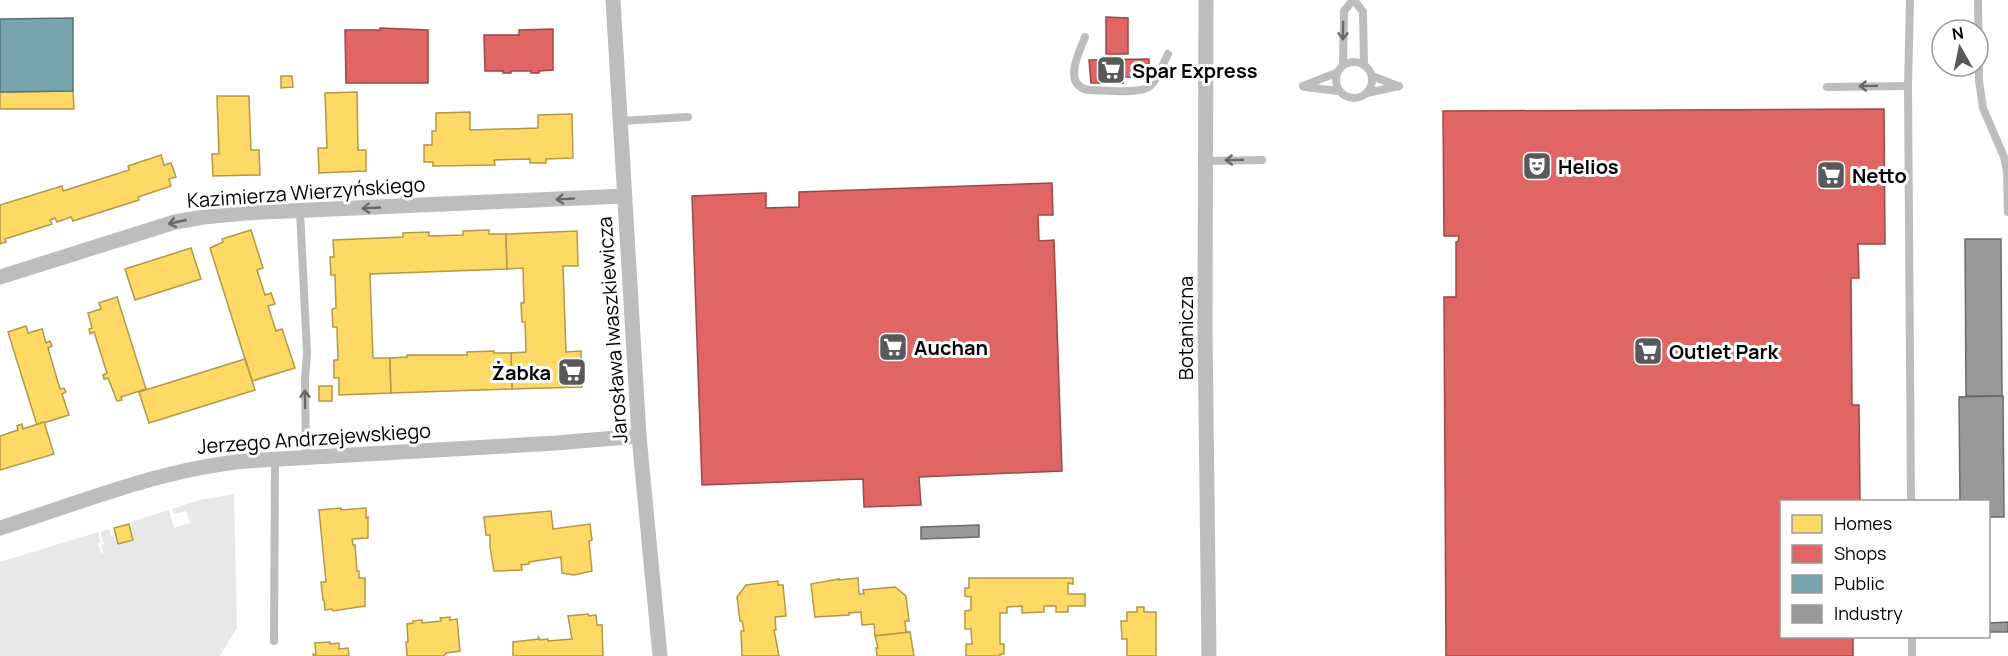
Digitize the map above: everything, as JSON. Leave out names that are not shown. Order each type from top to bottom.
[{"type":"street","name":"Jarosława Iwaszkiewicza","points":[[613,0],[639,436],[660,656]]},
{"type":"street","name":"Botaniczna","points":[[1206,0],[1205,329],[1209,656]]},
{"type":"street","name":"Kazimierza Wierzyńskiego","points":[[0,277],[175,222],[214,216],[624,196]]},
{"type":"street","name":"Jerzego Andrzejewskiego","points":[[0,528],[188,469],[224,463],[639,436]]},
{"type":"lane","points":[[1343,65],[1344,11],[1354,0],[1363,12],[1364,65],[1372,76],[1399,86],[1350,99],[1338,91],[1303,86],[1336,73],[1343,65],[1350,62],[1364,65]]},
{"type":"lane","points":[[1910,0],[1908,86],[1911,500]]},
{"type":"lane","points":[[1978,0],[1979,81],[1983,108],[2004,157],[2007,171],[2008,212]]},
{"type":"lane","points":[[1085,37],[1073,72],[1075,83],[1088,90],[1147,88],[1153,82],[1168,54]]},
{"type":"lane","points":[[1336,73],[1335,83],[1338,91]]},
{"type":"lane","points":[[1367,93],[1372,76]]},
{"type":"lane","points":[[1827,87],[1908,86]]},
{"type":"lane","points":[[620,121],[688,117]]},
{"type":"lane","points":[[1206,161],[1262,160]]},
{"type":"lane","points":[[300,211],[307,353],[306,457]]},
{"type":"lane","points":[[274,641],[275,459]]},
{"type":"lane","points":[[1912,638],[1912,656]]},
{"type":"shaded area","points":[[234,494],[237,628],[220,656],[0,656],[0,562],[98,532],[101,542],[98,544],[103,553],[101,545],[105,544],[100,532],[109,529],[117,545],[135,541],[130,522],[169,510],[174,528],[190,523],[186,511],[174,514],[172,509],[199,500]]},
{"type":"building: Homes","points":[[281,76],[292,76],[293,87],[281,88]]},
{"type":"building: Homes","points":[[73,91],[74,109],[0,109],[0,92]]},
{"type":"building: Homes","points":[[357,92],[358,150],[366,150],[366,171],[319,173],[318,148],[327,148],[325,93]]},
{"type":"building: Homes","points":[[217,96],[249,96],[251,150],[259,150],[260,175],[213,176],[212,154],[219,154]]},
{"type":"building: Homes","points":[[470,112],[470,130],[538,128],[538,115],[572,114],[573,158],[546,159],[546,163],[530,163],[530,159],[494,160],[495,165],[433,166],[433,162],[424,162],[424,145],[432,145],[432,131],[436,131],[436,113]]},
{"type":"building: Homes","points":[[161,155],[164,165],[171,163],[176,177],[169,179],[171,186],[138,197],[139,200],[73,221],[71,217],[57,222],[55,218],[50,220],[52,224],[5,239],[6,242],[0,244],[0,205],[62,186],[63,191],[129,170],[128,166]]},
{"type":"building: Homes","points":[[251,230],[263,268],[257,270],[265,295],[271,293],[275,304],[268,306],[276,331],[282,329],[295,368],[252,381],[210,248],[223,242],[222,239]]},
{"type":"building: Homes","points":[[489,230],[489,234],[506,234],[507,269],[370,274],[373,358],[390,358],[391,393],[339,395],[339,378],[334,378],[334,360],[338,360],[337,327],[333,327],[332,309],[336,308],[335,275],[331,275],[330,257],[334,257],[333,240],[403,237],[403,233],[429,232],[429,236],[463,235],[463,231]]},
{"type":"building: Homes","points":[[577,231],[578,266],[563,266],[566,352],[581,351],[582,387],[512,389],[511,353],[526,352],[525,322],[522,322],[521,303],[524,303],[523,268],[507,269],[506,234]]},
{"type":"building: Homes","points":[[191,248],[201,279],[135,300],[125,269]]},
{"type":"building: Homes","points":[[117,297],[146,389],[121,397],[122,400],[117,401],[108,378],[104,379],[103,375],[107,373],[94,332],[90,334],[89,329],[92,328],[88,313],[101,309],[99,303]]},
{"type":"building: Homes","points":[[26,326],[28,333],[42,329],[46,343],[50,341],[52,346],[48,348],[60,389],[64,388],[66,392],[62,394],[69,415],[37,425],[8,332]]},
{"type":"building: Homes","points":[[494,351],[494,353],[511,353],[512,389],[391,393],[390,358],[407,357],[407,355],[467,355],[467,352]]},
{"type":"building: Homes","points":[[245,359],[255,390],[149,423],[139,392]]},
{"type":"building: Homes","points":[[319,386],[332,386],[332,401],[319,401]]},
{"type":"building: Homes","points":[[44,422],[54,454],[0,470],[0,436],[18,430],[17,426],[22,424],[23,429]]},
{"type":"building: Homes","points":[[341,508],[341,510],[366,508],[368,538],[352,539],[355,545],[359,578],[365,578],[365,606],[333,611],[332,609],[325,610],[323,600],[321,582],[326,582],[319,510]]},
{"type":"building: Homes","points":[[551,511],[553,529],[590,524],[592,571],[574,575],[562,573],[561,557],[529,562],[529,564],[521,565],[522,570],[494,571],[490,535],[486,535],[484,517]]},
{"type":"building: Homes","points":[[129,524],[133,540],[118,544],[114,528]]},
{"type":"building: Homes","points":[[858,578],[859,594],[864,594],[863,590],[895,587],[906,596],[909,621],[905,621],[906,632],[910,632],[875,636],[874,624],[862,625],[861,612],[815,618],[811,584]]},
{"type":"building: Homes","points":[[969,578],[1073,578],[1073,584],[1068,583],[1068,594],[1085,594],[1085,606],[1068,606],[1068,612],[1056,612],[1056,606],[1044,606],[1044,612],[1022,613],[1022,606],[1007,607],[1007,613],[1000,613],[1000,644],[1004,644],[1004,654],[966,656],[966,644],[972,644],[971,629],[965,629],[965,611],[971,610],[971,597],[965,596],[965,588],[969,588]]},
{"type":"building: Homes","points":[[778,581],[778,585],[783,585],[786,616],[775,617],[776,630],[774,630],[779,656],[742,656],[741,631],[744,631],[742,621],[740,621],[737,597],[746,585]]},
{"type":"building: Homes","points":[[1137,607],[1144,607],[1144,612],[1156,612],[1156,656],[1127,656],[1127,639],[1122,639],[1121,621],[1127,621],[1127,612],[1137,612]]},
{"type":"building: Homes","points":[[588,614],[589,616],[596,615],[597,625],[602,625],[603,656],[513,656],[513,642],[539,639],[538,636],[540,640],[548,639],[548,641],[572,639],[568,616]]},
{"type":"building: Homes","points":[[450,617],[450,620],[457,619],[460,651],[446,653],[444,656],[407,656],[407,624],[422,620],[422,623],[441,621],[440,618]]},
{"type":"building: Homes","points":[[910,632],[914,656],[877,656],[875,636]]},
{"type":"building: Homes","points":[[330,642],[330,644],[339,643],[339,649],[348,648],[349,656],[313,656],[316,654],[315,643]]},
{"type":"building: Shops","points":[[1106,17],[1128,18],[1128,54],[1106,54]]},
{"type":"building: Shops","points":[[380,28],[428,30],[428,83],[346,83],[345,30],[380,30]]},
{"type":"building: Shops","points":[[553,29],[553,70],[539,71],[539,73],[485,71],[484,35],[519,35],[519,30]]},
{"type":"building: Shops","points":[[1149,59],[1149,77],[1123,77],[1123,83],[1091,83],[1089,60]]},
{"type":"building: Shops","name":"Outlet Park","points":[[1884,109],[1885,244],[1858,244],[1859,278],[1851,278],[1852,405],[1859,405],[1860,500],[1780,500],[1780,638],[1853,638],[1853,656],[1446,656],[1444,297],[1456,297],[1456,242],[1459,236],[1444,236],[1443,111]]},
{"type":"building: Shops","points":[[1052,183],[1053,215],[1038,215],[1039,241],[1054,240],[1062,471],[919,477],[921,505],[864,507],[863,479],[702,485],[692,196],[766,193],[766,208],[799,207],[799,192]]},
{"type":"building: Public","points":[[73,18],[73,91],[0,92],[0,19]]},
{"type":"building: Industry","points":[[1965,239],[2001,239],[2002,396],[1966,396]]},
{"type":"building: Industry","points":[[2003,396],[2004,517],[1990,517],[1990,500],[1960,500],[1959,397]]},
{"type":"building: Industry","points":[[979,525],[979,537],[921,539],[921,527]]},
{"type":"building: Industry","points":[[2008,622],[2008,632],[1990,632],[1990,623]]},
{"type":"place","name":"Spar Express","points":[[1111,70]]},
{"type":"place","name":"Helios","points":[[1537,166]]},
{"type":"place","name":"Netto","points":[[1831,175]]},
{"type":"place","name":"Auchan","points":[[893,347]]},
{"type":"place","name":"Outlet Park","points":[[1648,351]]},
{"type":"place","name":"Żabka","points":[[572,372]]}]
